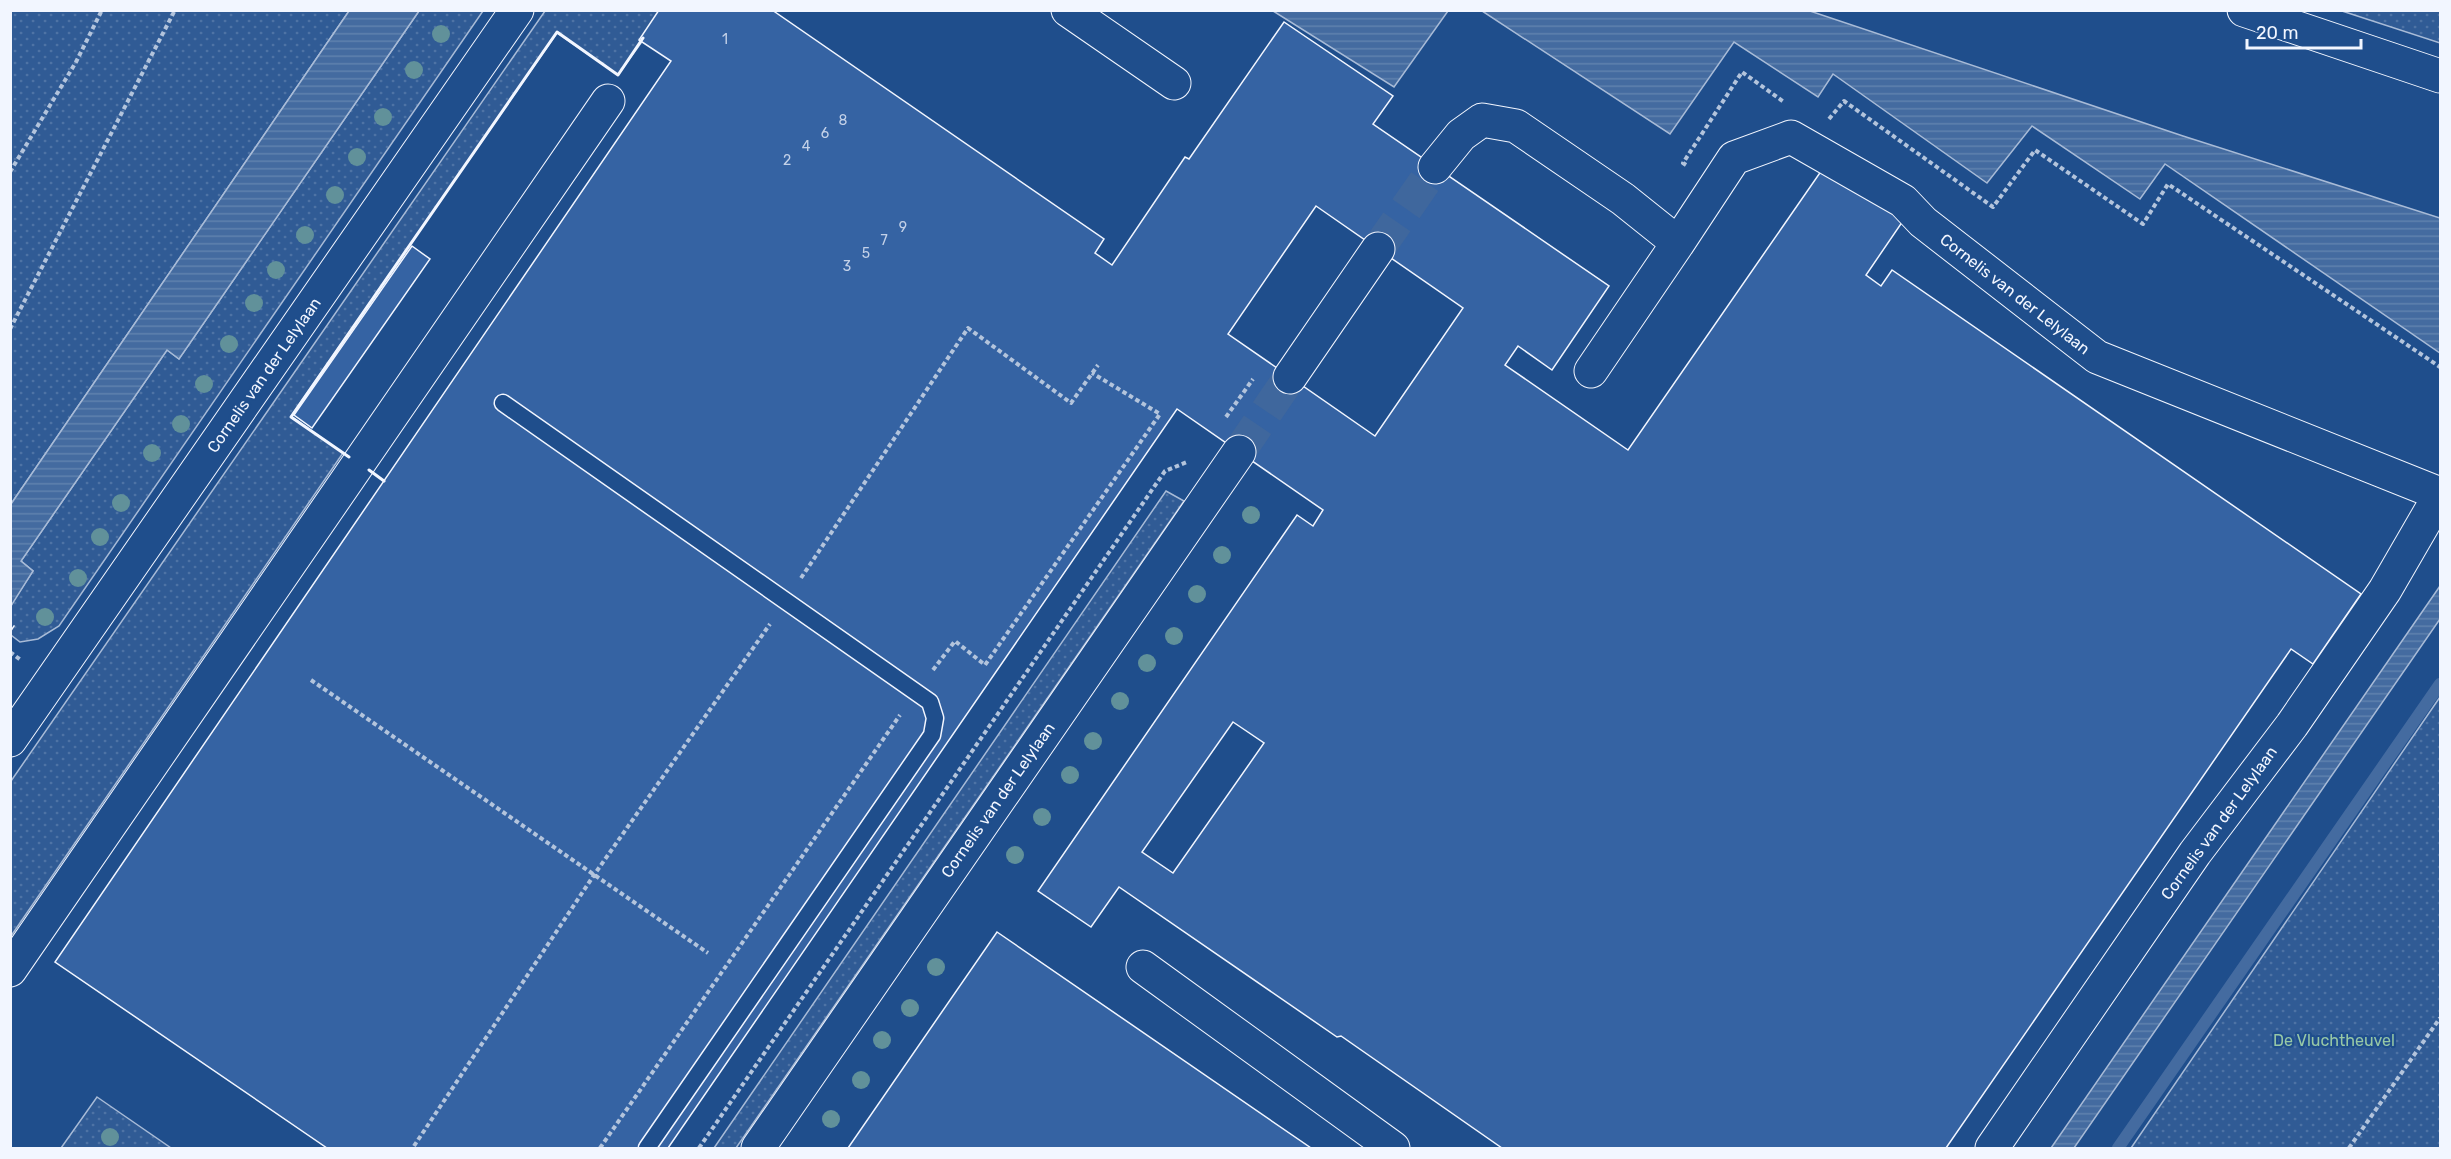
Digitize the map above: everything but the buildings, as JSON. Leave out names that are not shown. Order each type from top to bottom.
[{"type":"main road","name":"Cornelis van der Lelylaan","points":[[10,740],[517,10]]},
{"type":"main road","points":[[1068,10],[1174,83]]},
{"type":"main road","points":[[2244,10],[2440,76]]},
{"type":"main road","points":[[10,970],[608,101]]},
{"type":"main road","points":[[1435,167],[1461,135],[1482,120],[1516,126],[1623,199],[1678,243]]},
{"type":"main road","name":"Cornelis van der Lelylaan","points":[[1591,371],[1734,158],[1791,138],[1903,201],[1923,222],[2097,357],[2440,494],[2385,591],[2292,725],[2195,853],[1992,1149]]},
{"type":"main road","points":[[1290,377],[1378,249]]},
{"type":"main road","name":"Cornelis van der Lelylaan","points":[[758,1149],[1239,452]]},
{"type":"main road","points":[[1143,967],[1393,1149]]},
{"type":"lane","points":[[503,403],[930,702],[935,718],[932,735],[647,1149]]},
{"type":"path","points":[[10,172],[76,62],[102,10]]},
{"type":"path","points":[[10,329],[175,10]]},
{"type":"path","points":[[1716,186],[1683,164],[1742,72],[1786,104]]},
{"type":"path","points":[[1828,120],[1844,101],[1993,207],[2035,150],[2143,224],[2168,184],[2440,367]]},
{"type":"path","points":[[414,1146],[594,875],[786,601],[968,328],[1071,403],[1098,365]]},
{"type":"path","points":[[1224,420],[1258,372]]},
{"type":"path","points":[[699,1149],[1165,471],[1197,458]]},
{"type":"path","points":[[311,680],[708,953]]},
{"type":"path","points":[[2349,1149],[2440,1018]]},
{"type":"green space","points":[[11,11],[349,11],[11,504]]},
{"type":"green space","points":[[419,11],[483,11],[59,626],[38,639],[20,642],[11,635],[10,606],[33,571],[21,561],[167,350],[179,359]]},
{"type":"green space","points":[[545,11],[664,11],[618,75],[557,33],[291,416],[343,453],[11,936],[11,781]]},
{"type":"green space","points":[[2342,11],[2440,11],[2440,43]]},
{"type":"green space","points":[[1166,491],[1184,501],[736,1148],[714,1148]]},
{"type":"green space","name":"De Vluchtheuvel","points":[[2440,697],[2440,1148],[2131,1148]]},
{"type":"green space","points":[[97,1097],[171,1148],[61,1148]]},
{"type":"shaded area","points":[[349,11],[419,11],[179,359],[167,350],[21,561],[33,571],[11,606],[11,504]]},
{"type":"shaded area","points":[[1273,11],[1448,11],[1394,87]]},
{"type":"shaded area","points":[[1482,11],[1810,11],[2183,136],[2440,218],[2440,353],[2165,164],[2140,199],[2032,126],[1987,183],[1833,74],[1818,97],[1734,42],[1670,134]]},
{"type":"shaded area","points":[[2440,586],[2440,619],[2074,1148],[2051,1148]]},
{"type":"waterway","points":[[2118,1148],[2440,684]]},
{"type":"tunnel","points":[[1378,249],[1435,167]]},
{"type":"tunnel","points":[[1239,452],[1290,377]]},
{"type":"fence","points":[[10,632],[16,623]]},
{"type":"wall","points":[[349,457],[291,417],[557,32],[618,75],[643,38]]},
{"type":"wall","points":[[369,470],[384,481]]}]
